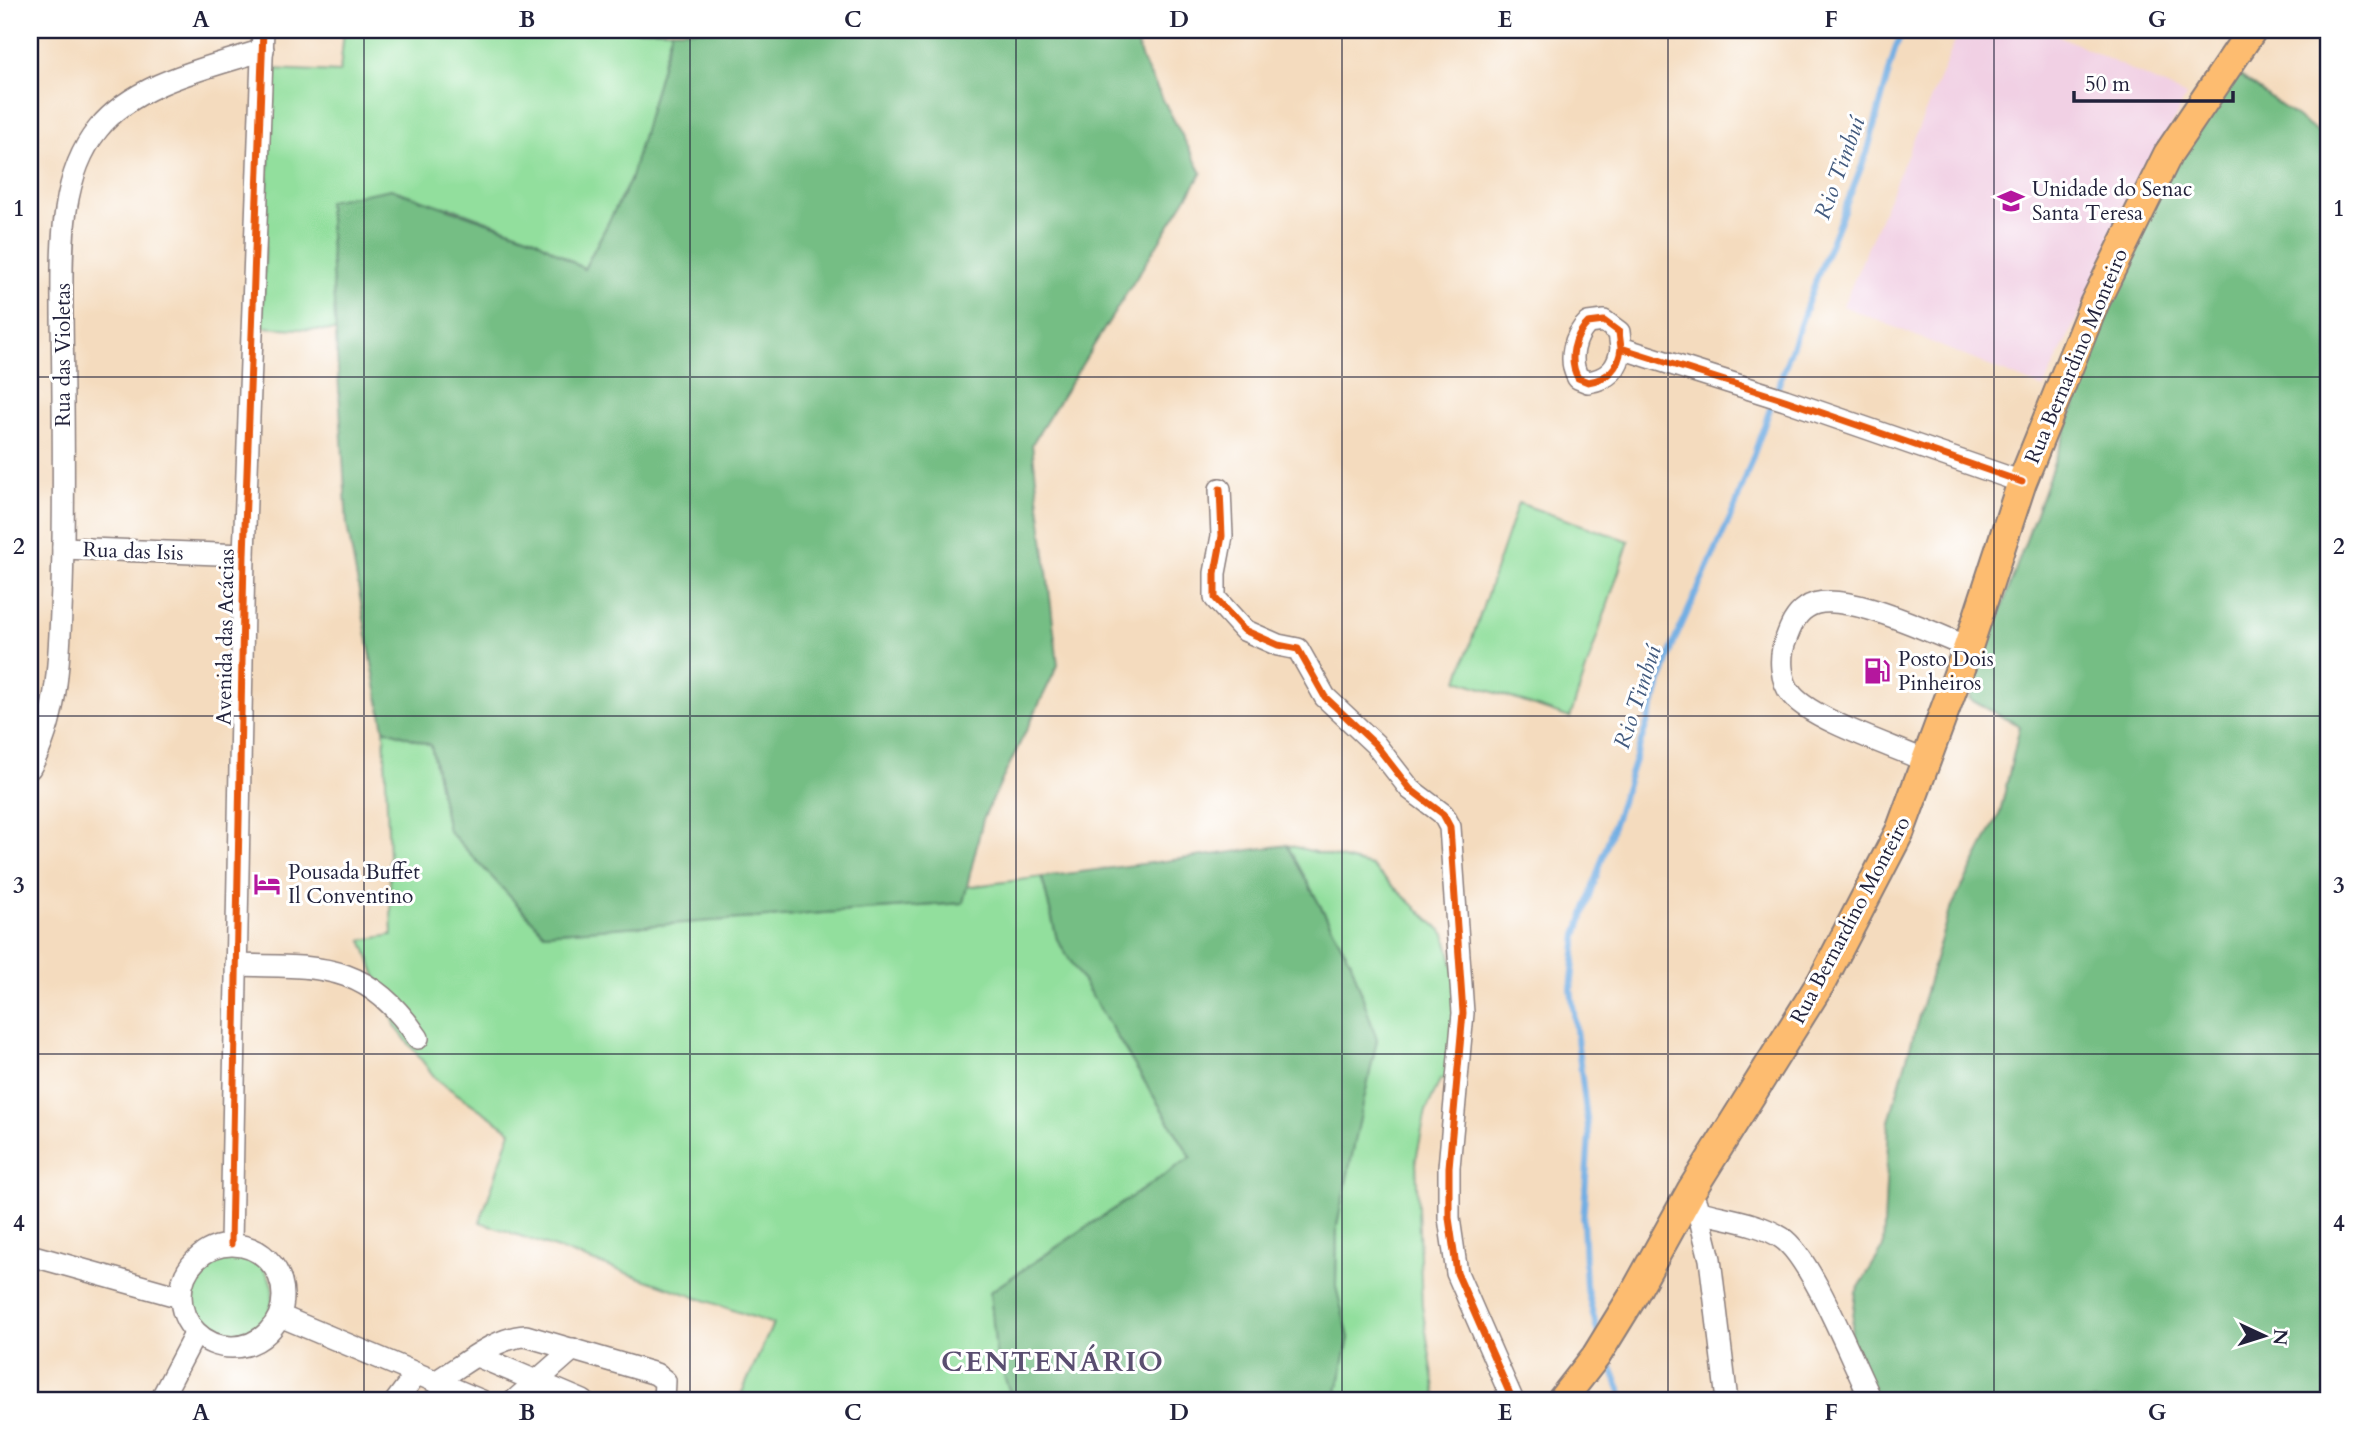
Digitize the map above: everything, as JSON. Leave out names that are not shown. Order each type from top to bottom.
[{"type":"main road","name":"Rua Bernardino Monteiro","points":[[1561,1401],[1596,1356],[1696,1202],[1822,981],[1900,831],[1968,647],[2022,482],[2094,304],[2168,154],[2252,30]]},
{"type":"street","name":"Rua das Violetas","points":[[30,768],[49,721],[58,670],[63,548],[62,259],[69,200],[79,158],[98,128],[129,102],[263,40]]},
{"type":"street","name":"Avenida das Acácias","points":[[231,1244],[244,555],[263,40]]},
{"type":"street","points":[[1621,348],[1785,400],[2022,482]]},
{"type":"street","points":[[1220,489],[1222,536],[1214,584],[1218,606],[1244,629],[1302,653],[1325,697],[1375,744],[1409,789],[1443,814],[1450,827],[1463,1013],[1449,1167],[1449,1218],[1457,1273],[1513,1401]]},
{"type":"street","name":"Rua das Isis","points":[[63,548],[244,555]]},
{"type":"street","points":[[1926,761],[1808,710],[1790,694],[1782,671],[1783,646],[1792,622],[1807,607],[1828,601],[1850,603],[1968,647]]},
{"type":"street","points":[[236,965],[320,967],[340,971],[363,982],[388,1001],[418,1038]]},
{"type":"street","points":[[1696,1202],[1710,1259],[1727,1401]]},
{"type":"street","points":[[1696,1202],[1782,1238],[1797,1252],[1816,1285],[1872,1401]]},
{"type":"street","points":[[231,1244],[251,1248],[268,1259],[279,1276],[284,1296],[280,1316],[268,1333],[252,1344],[232,1349],[212,1345],[195,1334],[184,1317],[180,1297],[184,1277],[195,1260],[211,1248],[231,1244]]},
{"type":"street","points":[[30,1255],[180,1297]]},
{"type":"street","points":[[280,1316],[482,1401]]},
{"type":"street","points":[[160,1401],[195,1334]]},
{"type":"street","points":[[396,1401],[426,1378],[477,1356],[514,1336],[527,1336],[656,1374],[665,1381],[664,1401]]},
{"type":"street","points":[[514,1401],[573,1349]]},
{"type":"street","points":[[477,1356],[583,1401]]},
{"type":"shaded area","name":"Unidade do Senac Santa Teresa","points":[[1960,30],[2047,30],[2186,96],[2043,388],[1843,306]]},
{"type":"green space","points":[[344,30],[672,30],[630,181],[584,269],[533,238],[450,207],[328,201],[336,331],[262,327],[272,69],[340,72]]},
{"type":"green space","points":[[672,30],[1133,30],[1142,60],[1202,173],[1032,444],[1058,665],[983,819],[963,903],[544,933],[448,830],[431,745],[384,729],[347,525],[328,201],[391,189],[533,238],[584,269],[630,181]]},
{"type":"green space","points":[[2235,72],[2328,140],[2328,1401],[1843,1401],[1856,1292],[1883,1248],[1889,1121],[1948,914],[2000,813],[2020,726],[1969,699],[2132,246],[2167,177]]},
{"type":"green space","points":[[1518,503],[1629,541],[1570,718],[1458,680]]},
{"type":"green space","points":[[384,729],[431,745],[448,830],[544,933],[962,903],[967,887],[1042,877],[1057,939],[1191,1157],[990,1292],[996,1353],[1013,1401],[738,1401],[773,1324],[480,1222],[511,1131],[437,1080],[396,1027],[362,940],[392,935]]},
{"type":"green space","points":[[1287,845],[1371,866],[1445,934],[1462,999],[1462,1075],[1440,1080],[1426,1111],[1416,1160],[1422,1306],[1437,1401],[1335,1401],[1349,1338],[1336,1287],[1337,1225],[1352,1150],[1351,962]]},
{"type":"green space","points":[[1287,845],[1351,962],[1377,1040],[1337,1225],[1336,1287],[1349,1338],[1335,1401],[1013,1401],[996,1353],[990,1292],[1191,1157],[1057,939],[1042,877]]},
{"type":"green space","points":[[231,1253],[247,1256],[261,1265],[270,1279],[273,1295],[270,1311],[261,1325],[247,1334],[231,1337],[215,1334],[201,1325],[192,1311],[189,1295],[192,1279],[201,1265],[215,1256]]},
{"type":"waterway","name":"Rio Timbuí","points":[[1599,1338],[1586,1286],[1583,1221],[1589,1136],[1571,989],[1577,935],[1674,642],[1735,507],[1816,280],[1867,153],[1896,46],[1904,30]]},
{"type":"waterway","name":"Rio Timbuí","points":[[1606,1355],[1625,1401]]},
{"type":"cycle path","points":[[231,1244],[244,555],[263,30]]},
{"type":"cycle path","points":[[1621,348],[1615,367],[1607,375],[1588,382],[1578,378],[1573,364],[1576,341],[1588,323],[1604,321],[1619,332],[1621,348],[1785,400],[2022,482]]},
{"type":"cycle path","points":[[1220,489],[1222,536],[1215,573],[1215,598],[1244,630],[1278,645],[1298,649],[1325,697],[1375,744],[1410,789],[1443,814],[1450,827],[1463,1013],[1449,1167],[1449,1218],[1457,1273],[1513,1401]]},
{"type":"place","name":"Unidade do Senac Santa Teresa","points":[[2011,201]]},
{"type":"place","name":"Posto Dois Pinheiros","points":[[1877,671]]},
{"type":"place","name":"Pousada Buffet Il Conventino","points":[[267,884]]},
{"type":"district","name":"CENTENÁRIO","points":[[1053,1361]]}]
